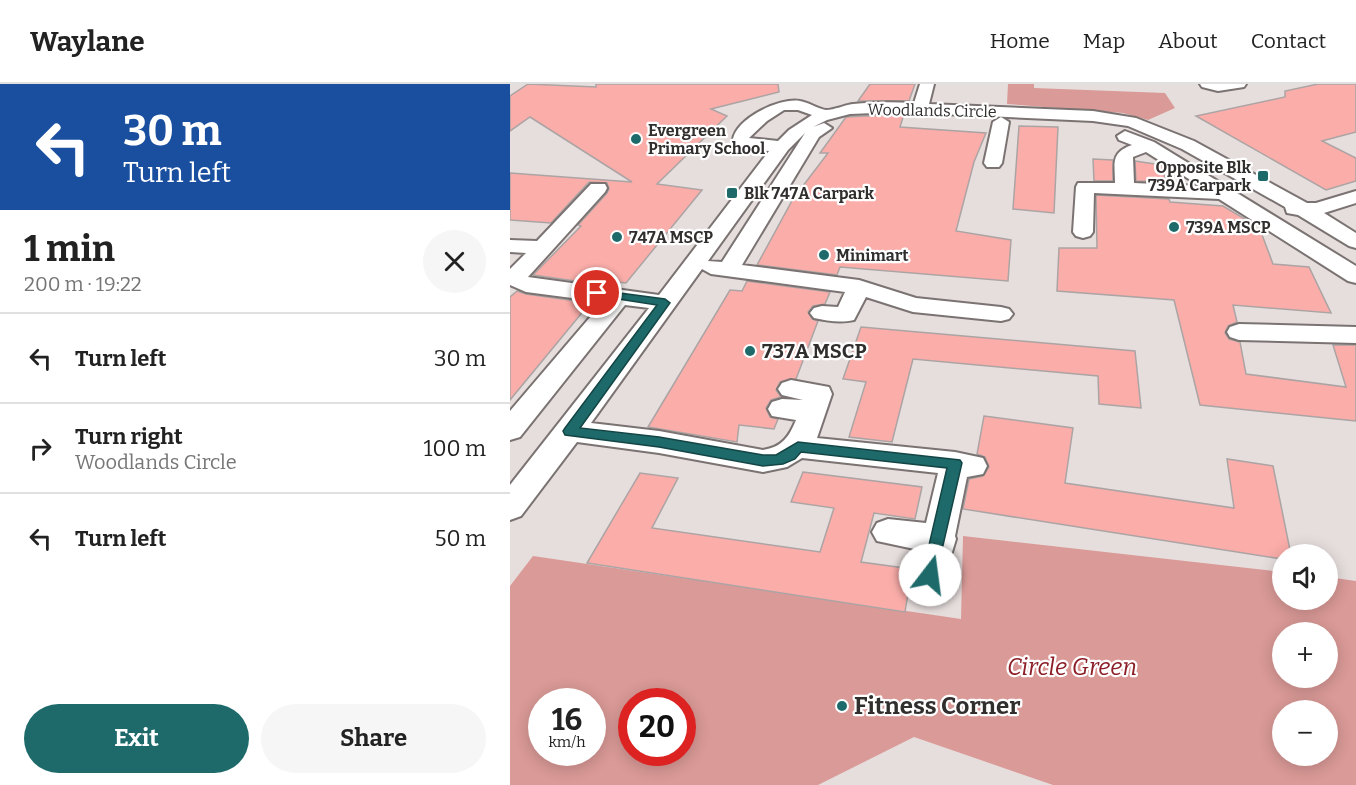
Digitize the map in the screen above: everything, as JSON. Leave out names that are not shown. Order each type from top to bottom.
[{"type":"street","points":[[920,108],[927,84]]},
{"type":"street","points":[[1207,84],[1218,87],[1239,84]]},
{"type":"street","points":[[782,146],[750,145],[741,140],[741,136],[768,113],[783,105],[795,103],[810,107],[824,115]]},
{"type":"street","name":"Woodlands Circle","points":[[510,507],[570,431],[782,146],[807,122],[824,115],[873,107],[1093,116],[1130,121],[1188,145],[1356,242]]},
{"type":"street","points":[[728,269],[813,134],[833,122],[857,117],[887,116],[1095,128],[1125,136],[1148,146],[1356,276]]},
{"type":"street","points":[[993,163],[1001,122]]},
{"type":"street","points":[[1138,193],[1124,157],[1127,153],[1148,146]]},
{"type":"street","points":[[1083,232],[1085,187],[1167,197],[1223,193]]},
{"type":"street","points":[[598,188],[557,238],[513,274],[515,279],[526,285],[665,303]]},
{"type":"street","points":[[1288,204],[1317,209],[1356,197]]},
{"type":"street","name":"Woodlands Circle","points":[[1288,204],[1356,251]]},
{"type":"street","points":[[510,246],[557,238]]},
{"type":"street","points":[[694,265],[859,287],[913,305],[1001,314]]},
{"type":"street","points":[[822,313],[846,315],[859,287]]},
{"type":"street","points":[[510,430],[620,296]]},
{"type":"street","points":[[1239,332],[1356,335]]},
{"type":"street","points":[[570,431],[659,442],[763,461],[778,460],[790,455],[798,447],[815,403],[787,399]]},
{"type":"street","points":[[798,447],[963,465],[930,575]]},
{"type":"street","points":[[888,532],[940,539]]},
{"type":"green space","points":[[1008,84],[1034,84],[1034,88],[1165,93],[1175,108],[1148,120],[1123,113],[1007,104]]},
{"type":"green space","name":"Circle Green","points":[[963,536],[1272,571],[1272,610],[1338,610],[1338,578],[1356,581],[1356,785],[1053,785],[914,737],[818,785],[510,785],[510,586],[533,556],[961,619]]},
{"type":"building","points":[[528,84],[596,87],[596,84],[778,84],[779,92],[711,109],[727,116],[657,184],[702,190],[626,283],[607,281],[604,285],[533,275],[581,226],[578,225],[607,193],[609,189],[607,183],[589,182],[551,223],[510,220],[510,173],[632,182],[530,117],[510,131],[510,96]]},
{"type":"building","points":[[870,84],[915,84],[909,101],[858,101]]},
{"type":"building","points":[[1318,84],[1356,84],[1356,132],[1322,141],[1356,158],[1356,181],[1326,190],[1196,116],[1285,97],[1285,91]]},
{"type":"building","points":[[904,114],[900,127],[986,133],[974,162],[956,231],[1011,240],[1008,281],[840,267],[837,275],[757,265],[793,199],[828,153],[820,153],[846,117]]},
{"type":"building","points":[[1019,126],[1058,127],[1054,213],[1013,209]]},
{"type":"building","points":[[1093,159],[1113,160],[1113,181],[1094,181]]},
{"type":"building","points":[[1135,161],[1162,165],[1166,182],[1136,181]]},
{"type":"building","points":[[1096,195],[1169,199],[1170,202],[1223,206],[1250,222],[1253,232],[1261,232],[1273,264],[1309,267],[1331,313],[1233,305],[1237,322],[1228,326],[1225,333],[1229,339],[1240,342],[1246,374],[1346,387],[1333,345],[1356,345],[1356,421],[1200,405],[1174,300],[1057,291],[1059,248],[1097,248]]},
{"type":"building","name":"737A MSCP","points":[[747,281],[830,292],[825,304],[813,306],[808,312],[812,319],[818,321],[796,379],[780,382],[776,390],[781,397],[771,400],[766,408],[770,417],[778,419],[774,429],[739,425],[737,442],[648,427],[730,290],[742,291]]},
{"type":"building","points":[[517,291],[590,303],[510,400],[510,297]]},
{"type":"building","points":[[861,327],[1135,351],[1141,408],[1099,404],[1098,376],[913,359],[892,442],[849,437],[866,382],[843,379]]},
{"type":"building","points":[[984,416],[1073,428],[1065,483],[1234,508],[1227,459],[1273,466],[1289,544],[1272,544],[1272,557],[963,509],[969,479],[983,476],[989,467],[985,457],[977,454]]},
{"type":"building","points":[[803,472],[922,487],[915,519],[874,513],[861,562],[912,569],[905,612],[587,563],[640,473],[678,478],[652,528],[820,552],[834,508],[791,502]]},
{"type":"place","name":"Evergreen Primary School","points":[[636,139]]},
{"type":"place","name":"Opposite Blk 739A Carpark","points":[[1263,176]]},
{"type":"place","name":"Blk 747A Carpark","points":[[732,193]]},
{"type":"place","name":"739A MSCP","points":[[1174,227]]},
{"type":"place","name":"747A MSCP","points":[[617,237]]},
{"type":"place","name":"Minimart","points":[[824,255]]},
{"type":"place","name":"737A MSCP","points":[[750,351]]},
{"type":"place","name":"Fitness Corner","points":[[842,706]]},
{"type":"route","points":[[597,293],[665,303],[570,431],[659,442],[763,461],[778,460],[790,455],[798,447],[955,463],[940,539],[930,575]]}]
